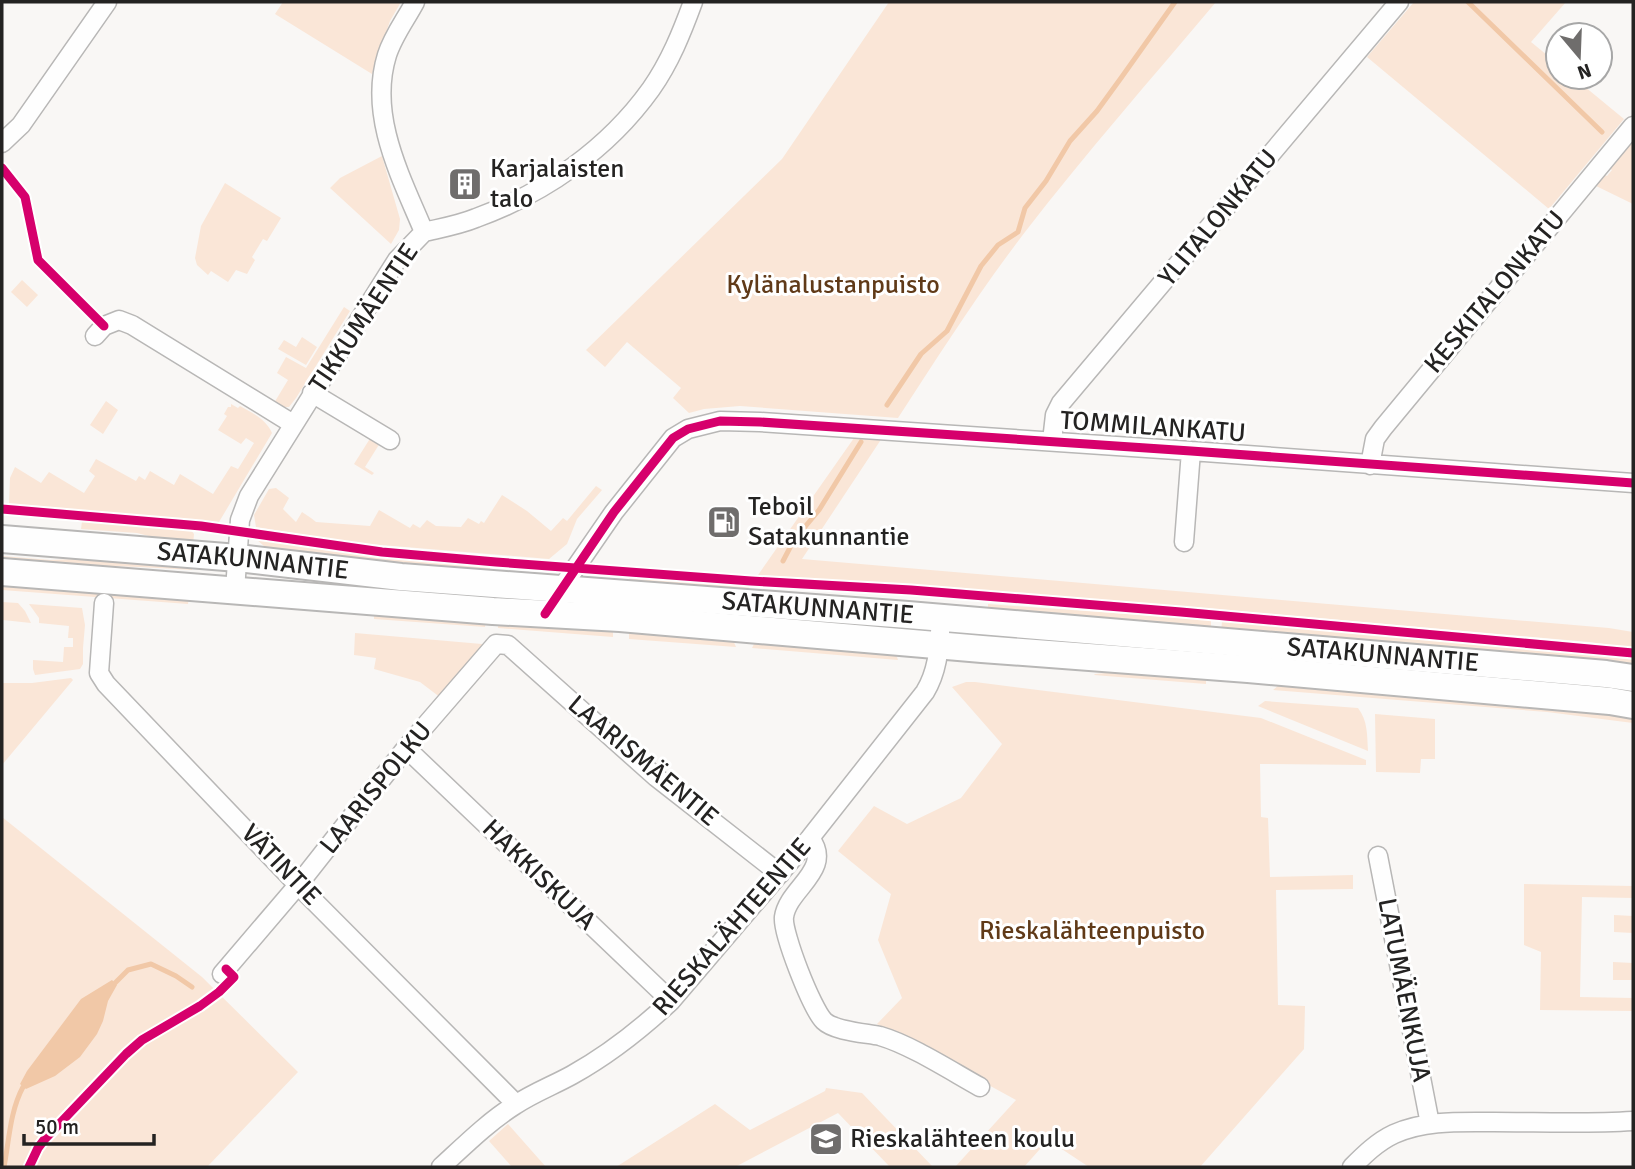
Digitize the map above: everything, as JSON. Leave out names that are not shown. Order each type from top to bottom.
[{"type":"main road","name":"SATAKUNNANTIE","points":[[2,539],[238,558],[401,577],[1593,672],[1633,678]]},
{"type":"main road","name":"SATAKUNNANTIE","points":[[2,572],[620,618],[1248,669],[1633,705]]},
{"type":"street","points":[[2,143],[21,125],[107,2]]},
{"type":"street","name":"TIKKUMÄENTIE","points":[[236,590],[240,520],[249,496],[397,260],[424,232],[394,161],[382,111],[387,54],[415,2]]},
{"type":"street","points":[[424,232],[473,220],[510,205],[588,156],[633,113],[652,87],[677,42],[693,2]]},
{"type":"street","name":"YLITALONKATU","points":[[1052,441],[1055,415],[1061,403],[1399,2]]},
{"type":"street","name":"KESKITALONKATU","points":[[1370,465],[1375,439],[1382,428],[1633,126]]},
{"type":"street","points":[[95,337],[104,326],[119,320],[132,325],[293,424]]},
{"type":"street","points":[[312,393],[390,440]]},
{"type":"street","name":"TOMMILANKATU","points":[[561,590],[614,512],[673,438],[688,429],[720,421],[1052,441],[1633,484]]},
{"type":"street","points":[[1184,542],[1191,451]]},
{"type":"street","points":[[545,614],[561,590]]},
{"type":"street","name":"VÄTINTIE","points":[[104,603],[99,673],[106,684],[299,885],[516,1104]]},
{"type":"street","name":"RIESKALÄHTEENTIE","points":[[441,1167],[485,1126],[516,1104],[574,1074],[625,1041],[671,1001],[810,838],[925,692],[936,669],[942,619]]},
{"type":"street","name":"LAARISPOLKU","points":[[222,974],[299,885],[406,748],[496,644],[508,645]]},
{"type":"street","name":"LAARISMÄENTIE","points":[[508,645],[656,776],[780,874]]},
{"type":"street","name":"HAKKISKUJA","points":[[406,748],[671,1001]]},
{"type":"street","points":[[810,838],[816,846],[815,868],[786,906],[783,920],[791,951],[824,1021],[835,1028],[882,1037],[900,1044],[980,1087]]},
{"type":"street","name":"LATUMÄENKUJA","points":[[1378,856],[1430,1124]]},
{"type":"street","points":[[1352,1167],[1376,1145],[1392,1135],[1430,1124],[1633,1121]]},
{"type":"green space","points":[[283,2],[401,2],[390,21],[372,74],[275,14]]},
{"type":"green space","name":"Kylänalustanpuisto","points":[[889,2],[1216,2],[1025,232],[975,301],[898,418],[740,406],[689,413],[673,398],[681,388],[627,342],[605,367],[586,350],[782,159]]},
{"type":"green space","points":[[1414,2],[1566,2],[1549,21],[1544,21],[1544,27],[1531,42],[1544,53],[1544,91],[1590,91],[1624,119],[1549,209],[1367,57]]},
{"type":"green space","points":[[1633,138],[1633,204],[1594,185],[1603,174],[1607,176],[1612,170],[1609,168]]},
{"type":"green space","points":[[382,156],[400,219],[399,230],[391,244],[330,188],[340,178]]},
{"type":"green space","points":[[225,183],[281,218],[267,241],[263,239],[252,257],[255,260],[247,274],[236,270],[228,282],[211,271],[208,275],[197,265],[195,258],[201,226]]},
{"type":"green space","points":[[22,280],[38,295],[27,307],[11,292]]},
{"type":"green space","points":[[344,307],[350,311],[296,398],[289,407],[274,403],[288,380],[277,373],[286,357],[306,368]]},
{"type":"green space","points":[[302,337],[317,347],[306,365],[278,349],[284,340],[296,347]]},
{"type":"green space","points":[[106,401],[118,410],[103,434],[90,425]]},
{"type":"green space","points":[[231,404],[238,408],[240,406],[258,417],[272,433],[219,522],[9,505],[10,478],[15,467],[41,483],[49,472],[84,493],[95,476],[89,471],[96,459],[136,481],[139,476],[145,480],[150,471],[174,485],[180,474],[213,494],[231,466],[238,469],[254,443],[246,438],[241,444],[218,430]]},
{"type":"green space","points":[[371,437],[380,443],[365,467],[374,473],[372,475],[354,464]]},
{"type":"green space","points":[[854,438],[882,438],[802,559],[1609,628],[1633,632],[1633,648],[1216,609],[758,575]]},
{"type":"green space","points":[[596,486],[602,490],[577,519],[567,544],[549,559],[357,543],[256,527],[254,515],[269,489],[276,488],[289,498],[283,509],[296,522],[302,512],[316,522],[370,526],[379,510],[410,528],[413,524],[420,528],[427,520],[436,526],[461,527],[468,518],[479,524],[481,521],[484,523],[502,495],[551,531],[563,518],[567,521]]},
{"type":"green space","points":[[82,521],[191,530],[194,534],[193,545],[137,533],[81,529]]},
{"type":"green space","points":[[256,539],[384,558],[490,566],[490,575],[273,552]]},
{"type":"green space","points":[[2,556],[50,560],[105,558],[192,563],[192,570],[2,562]]},
{"type":"green space","points":[[629,577],[749,587],[748,591],[629,586]]},
{"type":"green space","points":[[2,583],[189,596],[188,604],[2,590]]},
{"type":"green space","points":[[2,602],[18,603],[31,623],[3,620],[2,632]]},
{"type":"green space","points":[[29,604],[82,608],[85,625],[83,664],[80,669],[35,675],[33,660],[63,662],[64,647],[73,647],[73,638],[68,638],[69,626],[39,623],[39,618]]},
{"type":"green space","points":[[988,604],[1211,620],[1211,632],[988,615]]},
{"type":"green space","points":[[374,611],[486,620],[485,627],[374,619]]},
{"type":"green space","points":[[498,621],[613,629],[613,637],[498,628]]},
{"type":"green space","points":[[1222,621],[1584,654],[1633,660],[1633,670],[1221,633]]},
{"type":"green space","points":[[629,632],[733,640],[736,647],[629,639]]},
{"type":"green space","points":[[355,633],[482,644],[483,647],[441,698],[420,682],[374,669],[376,658],[354,655]]},
{"type":"green space","points":[[758,640],[893,653],[898,660],[752,648]]},
{"type":"green space","points":[[1125,671],[1206,676],[1206,684],[1094,675]]},
{"type":"green space","points":[[71,678],[73,680],[2,765],[2,683],[32,683]]},
{"type":"green space","name":"Rieskalähteenpuisto","points":[[966,682],[1261,718],[1366,760],[1366,765],[1260,764],[1261,817],[1268,818],[1270,877],[1353,875],[1353,889],[1276,890],[1278,1005],[1305,1006],[1304,1049],[1200,1167],[1089,1167],[1048,1140],[1024,1167],[955,1167],[1016,1100],[877,1024],[902,998],[878,940],[891,894],[838,851],[874,806],[907,824],[961,798],[1002,744],[952,687]]},
{"type":"green space","points":[[1287,683],[1633,714],[1633,723],[1547,712],[1273,690]]},
{"type":"green space","points":[[1265,701],[1358,708],[1365,723],[1368,751],[1258,706]]},
{"type":"green space","points":[[1375,714],[1435,719],[1435,759],[1421,759],[1420,773],[1376,772]]},
{"type":"green space","points":[[2,817],[202,977],[298,1072],[207,1167],[2,1167]]},
{"type":"green space","points":[[1524,884],[1633,886],[1633,898],[1582,897],[1580,997],[1633,998],[1633,1011],[1540,1010],[1541,952],[1524,945]]},
{"type":"green space","points":[[1614,915],[1633,916],[1633,933],[1614,932]]},
{"type":"green space","points":[[1613,962],[1633,963],[1633,980],[1613,980]]},
{"type":"green space","points":[[826,1088],[862,1093],[933,1167],[890,1167],[838,1113],[735,1167],[616,1167],[715,1104],[750,1130],[825,1091]]},
{"type":"green space","points":[[508,1124],[546,1167],[512,1167],[489,1141]]},
{"type":"shaded area","points":[[112,980],[117,985],[108,1001],[103,1021],[80,1057],[55,1076],[26,1089],[20,1084],[81,999]]},
{"type":"waterway","points":[[887,405],[921,354],[947,331],[981,266],[998,245],[1018,232],[1025,208],[1046,181],[1070,141],[1097,111],[1175,2]]},
{"type":"waterway","points":[[1468,2],[1602,132]]},
{"type":"waterway","points":[[783,561],[794,540],[819,510],[861,442]]},
{"type":"waterway","points":[[115,983],[128,970],[151,964],[192,987]]},
{"type":"waterway","points":[[4,1167],[13,1116],[23,1087]]},
{"type":"cycle path","points":[[2,168],[25,197],[38,260],[104,326]]},
{"type":"cycle path","points":[[545,614],[614,512],[673,438],[688,429],[720,421],[1633,483]]},
{"type":"cycle path","points":[[2,509],[201,526],[382,552],[751,581],[911,590],[1633,653]]},
{"type":"cycle path","points":[[29,1167],[44,1140],[126,1054],[142,1040],[200,1006],[234,977],[226,969]]},
{"type":"place","name":"Karjalaisten talo","points":[[465,184]]},
{"type":"place","name":"Teboil Satakunnantie","points":[[724,522]]},
{"type":"place","name":"Rieskalähteen koulu","points":[[826,1139]]}]
